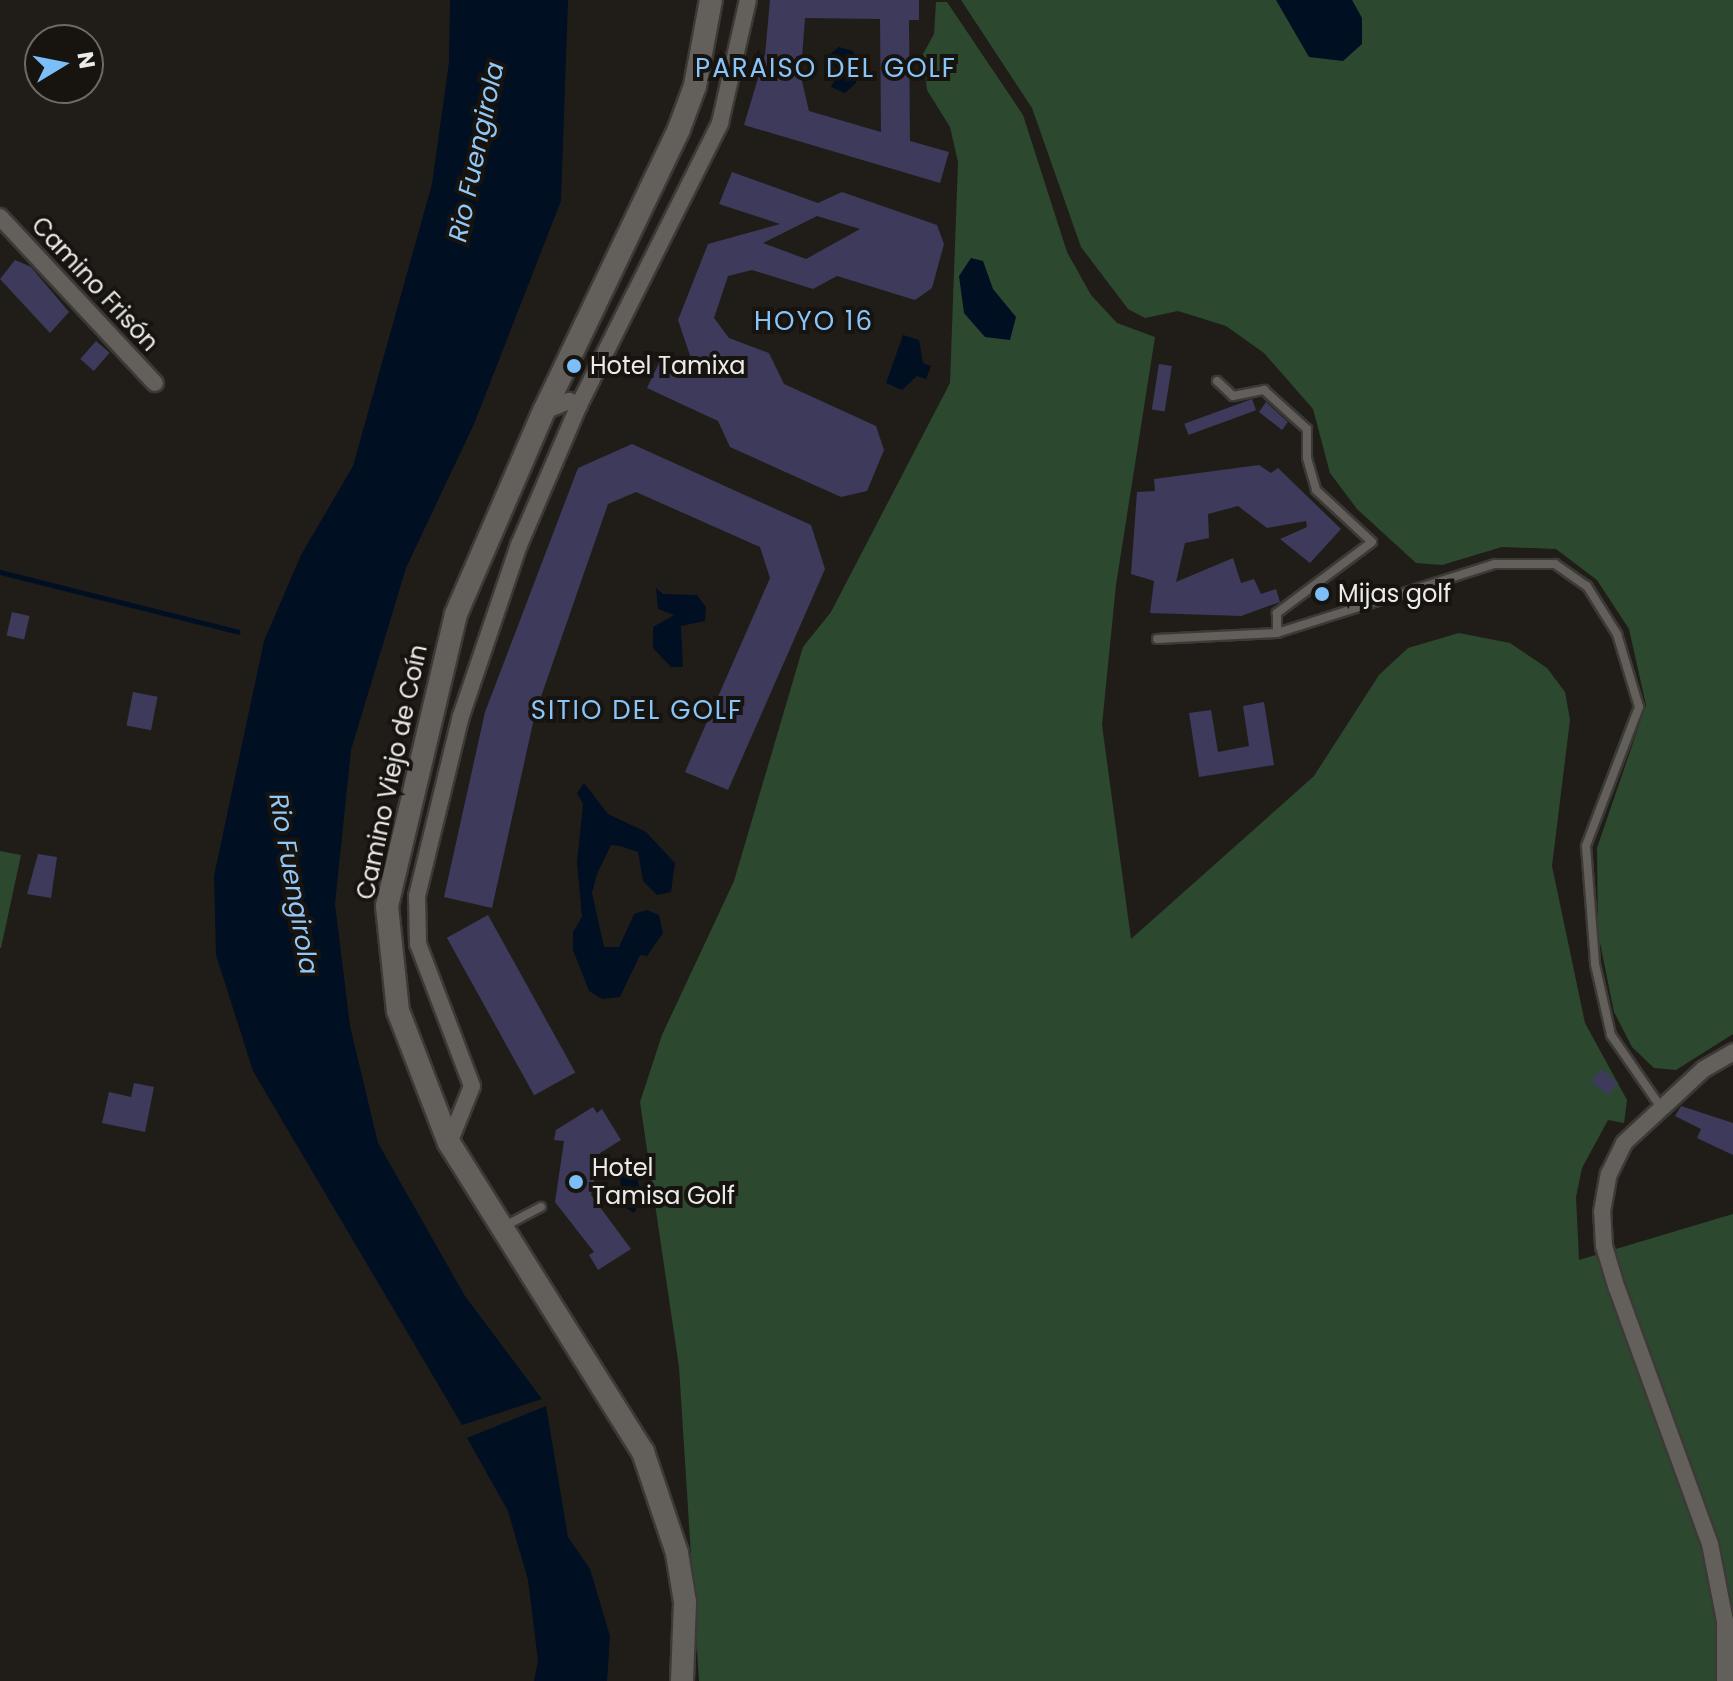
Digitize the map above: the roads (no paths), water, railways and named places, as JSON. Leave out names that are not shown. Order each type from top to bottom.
[{"type":"street","name":"Camino Viejo de Coín","points":[[682,1681],[685,1602],[677,1553],[643,1452],[587,1357],[499,1229],[449,1143],[398,1011],[387,906],[456,614],[544,411],[679,129],[695,86],[711,0]]},
{"type":"street","points":[[449,1143],[472,1086],[418,944],[417,896],[461,716],[519,545],[574,403],[720,123],[748,0]]},
{"type":"street","name":"Camino Frisón","points":[[0,217],[155,383]]},
{"type":"street","points":[[562,374],[574,403]]},
{"type":"street","points":[[544,411],[574,403]]},
{"type":"street","points":[[1725,1681],[1725,1621],[1710,1544],[1604,1246],[1609,1174],[1624,1143],[1660,1106],[1733,1052]]},
{"type":"lane","points":[[1217,381],[1233,396],[1264,390],[1307,429],[1307,458],[1316,490],[1372,542],[1277,613],[1277,633]]},
{"type":"lane","points":[[1157,639],[1277,633],[1495,564],[1555,564],[1587,586],[1617,634],[1639,707],[1586,846],[1595,964],[1611,1035],[1660,1106]]},
{"type":"lane","points":[[499,1229],[541,1207]]},
{"type":"water","name":"Rio Fuengirola","points":[[450,0],[568,0],[561,201],[474,424],[406,568],[351,750],[335,904],[350,1026],[378,1143],[465,1296],[542,1399],[462,1425],[253,1071],[216,955],[214,876],[264,641],[301,555],[353,466],[432,184],[449,62]]},
{"type":"water","points":[[1276,0],[1352,0],[1362,18],[1362,44],[1343,61],[1309,57]]},
{"type":"water","points":[[839,47],[853,51],[858,60],[856,83],[845,93],[831,87],[838,74],[830,54]]},
{"type":"water","points":[[971,258],[983,261],[993,289],[1016,317],[1010,340],[985,337],[964,313],[959,276]]},
{"type":"water","points":[[903,335],[919,340],[923,363],[931,366],[926,379],[917,376],[902,390],[886,383]]},
{"type":"water","points":[[656,588],[663,594],[697,595],[706,607],[705,621],[681,626],[683,667],[671,667],[653,648],[653,627],[674,615],[658,609]]},
{"type":"water","points":[[584,783],[608,814],[646,832],[675,863],[671,892],[657,895],[643,881],[638,852],[611,845],[597,874],[592,893],[604,947],[619,947],[634,914],[647,910],[659,915],[663,933],[647,956],[640,955],[620,997],[602,999],[589,991],[573,950],[573,932],[582,917],[577,862],[583,804],[577,793]]},
{"type":"water","points":[[619,1167],[636,1174],[642,1198],[634,1213],[622,1205]]},
{"type":"water","points":[[546,1406],[568,1537],[590,1569],[610,1636],[607,1681],[534,1681],[538,1661],[528,1580],[508,1511],[467,1438]]},
{"type":"waterway","points":[[0,572],[238,632]]},
{"type":"place","name":"Hotel Tamixa","points":[[574,366]]},
{"type":"place","name":"Mijas golf","points":[[1322,594]]},
{"type":"place","name":"Hotel Tamisa Golf","points":[[576,1182]]},
{"type":"district","name":"PARAISO DEL GOLF","points":[[826,69]]},
{"type":"district","name":"HOYO 16","points":[[814,322]]},
{"type":"district","name":"SITIO DEL GOLF","points":[[637,711]]}]
